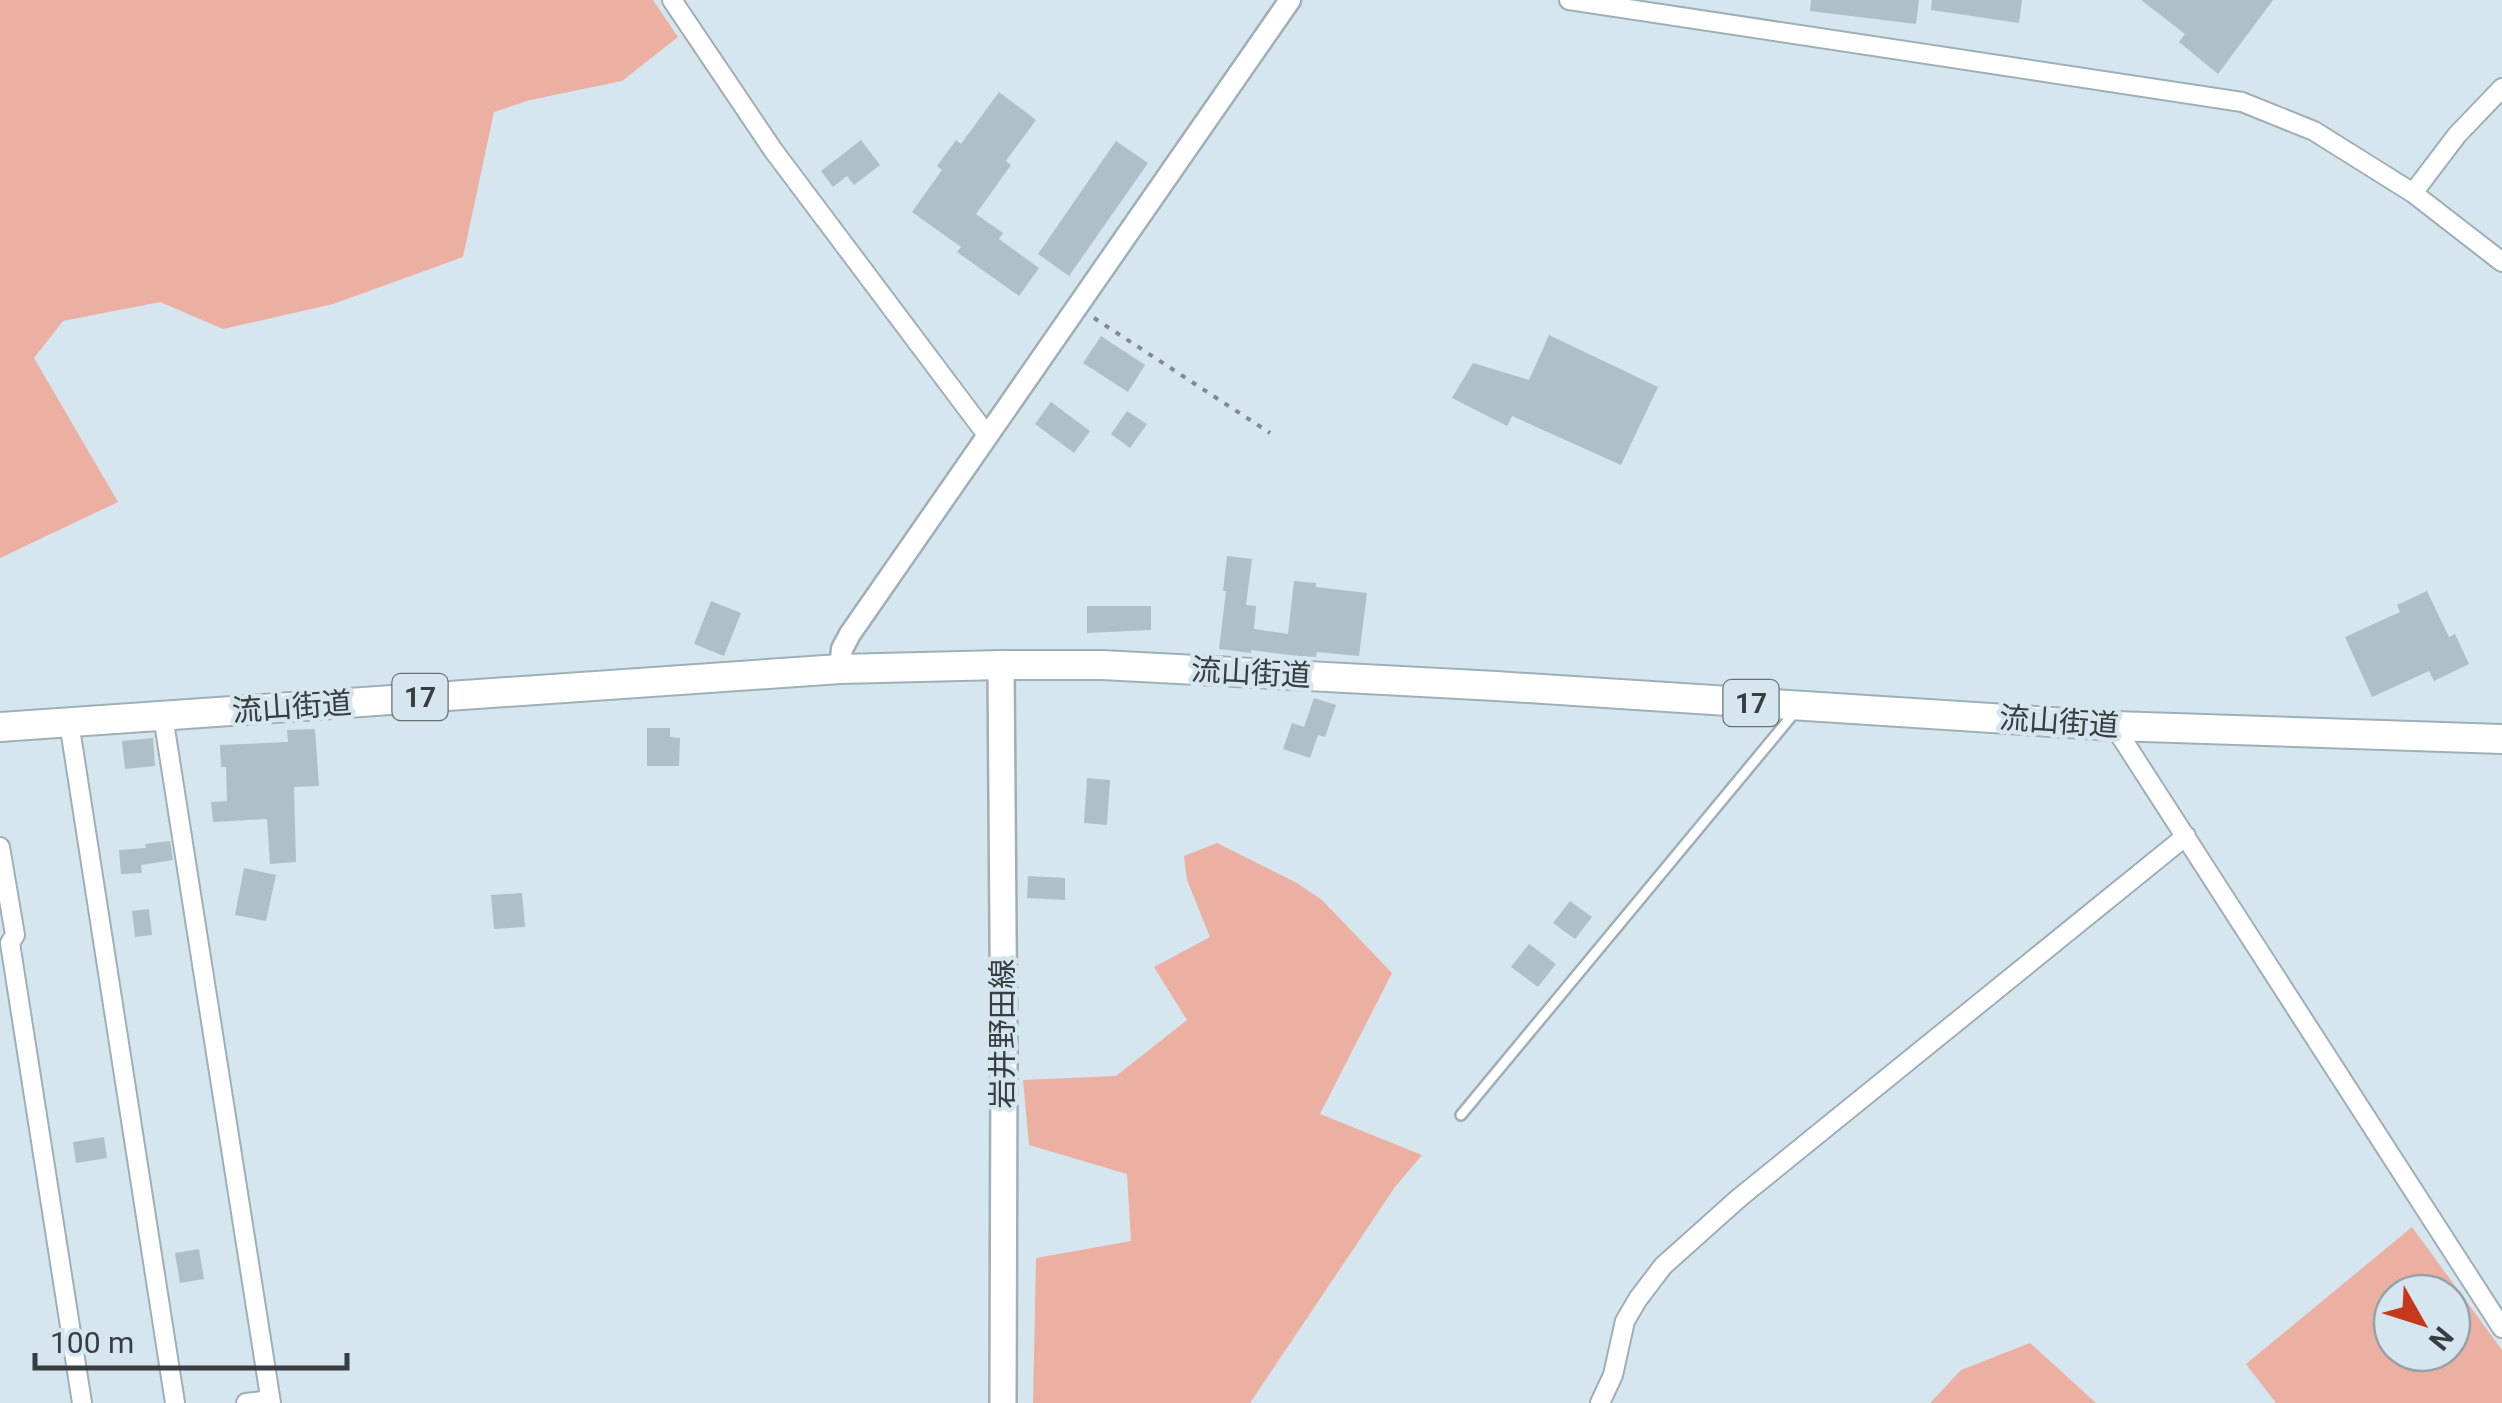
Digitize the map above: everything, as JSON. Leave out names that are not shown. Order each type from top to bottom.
[{"type":"main road","name":"岩井野田線","points":[[1001,665],[1003,1403]]},
{"type":"main road","name":"流山街道","points":[[0,727],[840,669],[1102,665],[2114,726],[2502,739]]},
{"type":"street","points":[[672,0],[773,150],[987,435]]},
{"type":"street","points":[[1569,0],[2242,102],[2314,131],[2413,193],[2502,262]]},
{"type":"street","points":[[840,669],[842,649],[850,634],[1284,3]]},
{"type":"street","points":[[2413,193],[2457,134],[2502,88]]},
{"type":"street","points":[[163,716],[270,1402],[246,1403]]},
{"type":"street","points":[[69,722],[175,1403]]},
{"type":"street","points":[[2114,726],[2502,1328]]},
{"type":"street","points":[[1600,1403],[1613,1374],[1625,1322],[1663,1266],[1739,1198],[2186,836]]},
{"type":"street","points":[[0,847],[15,934],[10,943],[82,1403]]},
{"type":"lane","points":[[1461,1115],[1800,706]]},
{"type":"path","points":[[1076,307],[1270,433]]},
{"type":"shaded area","points":[[0,0],[653,0],[678,37],[622,81],[530,100],[494,112],[463,257],[333,304],[223,329],[160,302],[63,321],[34,358],[118,502],[0,558]]},
{"type":"shaded area","points":[[1217,843],[1297,883],[1322,900],[1392,973],[1320,1114],[1422,1155],[1395,1187],[1250,1403],[1033,1403],[1036,1258],[1131,1241],[1127,1174],[1029,1145],[1023,1080],[1116,1076],[1187,1020],[1154,967],[1210,937],[1187,880],[1184,856]]},
{"type":"shaded area","points":[[2412,1227],[2446,1273],[2372,1273],[2372,1373],[2472,1373],[2472,1309],[2502,1350],[2502,1403],[2276,1403],[2246,1364]]},
{"type":"shaded area","points":[[2030,1343],[2096,1403],[1930,1403],[1961,1370]]},
{"type":"building","points":[[1811,0],[1919,0],[1916,24],[1810,11]]},
{"type":"building","points":[[1932,0],[2022,0],[2019,23],[1931,10]]},
{"type":"building","points":[[2141,0],[2273,0],[2218,74],[2179,42],[2185,34]]},
{"type":"building","points":[[999,92],[1036,120],[1006,161],[1011,165],[976,214],[1003,233],[999,239],[1039,268],[1019,296],[957,252],[961,247],[912,212],[942,170],[937,166],[956,140],[961,144]]},
{"type":"building","points":[[861,140],[880,165],[854,185],[847,176],[833,187],[821,171]]},
{"type":"building","points":[[1116,141],[1148,163],[1069,276],[1038,254]]},
{"type":"building","points":[[1549,335],[1658,387],[1621,465],[1512,416],[1507,426],[1452,398],[1473,363],[1529,380]]},
{"type":"building","points":[[1101,336],[1145,365],[1128,392],[1083,363]]},
{"type":"building","points":[[1051,402],[1090,431],[1074,453],[1035,424]]},
{"type":"building","points":[[1127,411],[1147,424],[1130,448],[1111,434]]},
{"type":"building","points":[[1227,556],[1252,559],[1246,605],[1256,606],[1254,629],[1288,634],[1294,581],[1367,593],[1359,656],[1317,652],[1316,657],[1219,649]]},
{"type":"building","points":[[2427,591],[2449,637],[2455,634],[2469,664],[2434,681],[2429,671],[2372,697],[2345,637],[2400,612],[2397,605]]},
{"type":"building","points":[[711,601],[741,613],[724,656],[694,644]]},
{"type":"building","points":[[1087,606],[1151,606],[1151,630],[1087,633]]},
{"type":"building","points":[[1314,698],[1336,705],[1325,737],[1318,735],[1310,758],[1283,749],[1292,723],[1304,727]]},
{"type":"building","points":[[647,728],[670,728],[670,737],[680,738],[679,766],[647,766]]},
{"type":"building","points":[[315,729],[319,786],[294,787],[296,862],[270,864],[267,819],[213,822],[211,802],[227,801],[226,767],[221,767],[220,745],[288,742],[287,730]]},
{"type":"building","points":[[153,738],[155,766],[125,769],[122,741]]},
{"type":"building","points":[[1087,778],[1110,780],[1107,825],[1084,823]]},
{"type":"building","points":[[170,841],[173,860],[141,865],[142,873],[121,874],[119,850]]},
{"type":"building","points":[[244,868],[276,875],[266,921],[235,915]]},
{"type":"building","points":[[1028,876],[1065,878],[1065,900],[1027,898]]},
{"type":"building","points":[[522,893],[525,927],[494,929],[491,895]]},
{"type":"building","points":[[1570,901],[1592,917],[1575,939],[1553,923]]},
{"type":"building","points":[[149,909],[152,935],[135,937],[132,911]]},
{"type":"building","points":[[1529,944],[1556,964],[1538,987],[1511,967]]},
{"type":"building","points":[[104,1137],[107,1158],[76,1163],[73,1142]]},
{"type":"building","points":[[199,1249],[204,1279],[180,1283],[175,1253]]}]
